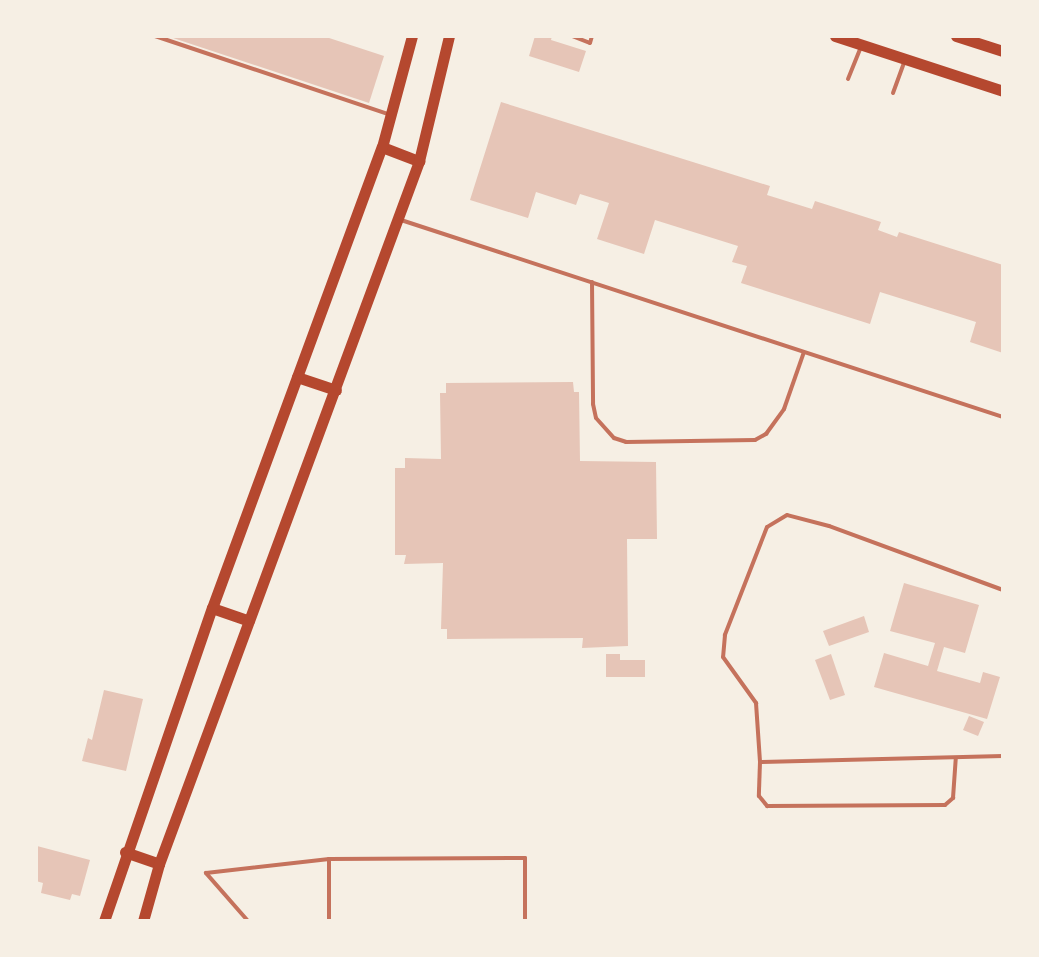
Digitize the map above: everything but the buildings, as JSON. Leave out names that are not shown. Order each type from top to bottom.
[{"type":"main road","points":[[104,921],[125,852],[212,608],[382,147],[412,36]]},
{"type":"main road","points":[[143,921],[159,864],[419,161],[449,36]]},
{"type":"main road","points":[[835,36],[864,40],[905,59],[1003,91]]},
{"type":"main road","points":[[956,36],[1003,51]]},
{"type":"main road","points":[[382,147],[419,161]]},
{"type":"main road","points":[[297,377],[336,390]]},
{"type":"main road","points":[[212,608],[249,621]]},
{"type":"main road","points":[[125,852],[159,864]]},
{"type":"lane","points":[[155,36],[392,115]]},
{"type":"lane","points":[[572,36],[590,43],[592,36]]},
{"type":"lane","points":[[848,79],[864,40]]},
{"type":"lane","points":[[893,93],[905,59]]},
{"type":"lane","points":[[398,219],[1003,417]]},
{"type":"lane","points":[[592,282],[593,404],[596,418],[614,438],[626,442],[755,440],[766,434],[784,409],[804,352]]},
{"type":"lane","points":[[956,759],[953,798],[945,805],[767,806],[759,796],[756,703],[723,657],[725,635],[767,527],[787,515],[829,526],[1003,590]]},
{"type":"lane","points":[[760,762],[1003,756]]},
{"type":"lane","points":[[248,921],[206,873],[329,859],[525,858],[525,921]]},
{"type":"lane","points":[[329,859],[329,921]]}]
